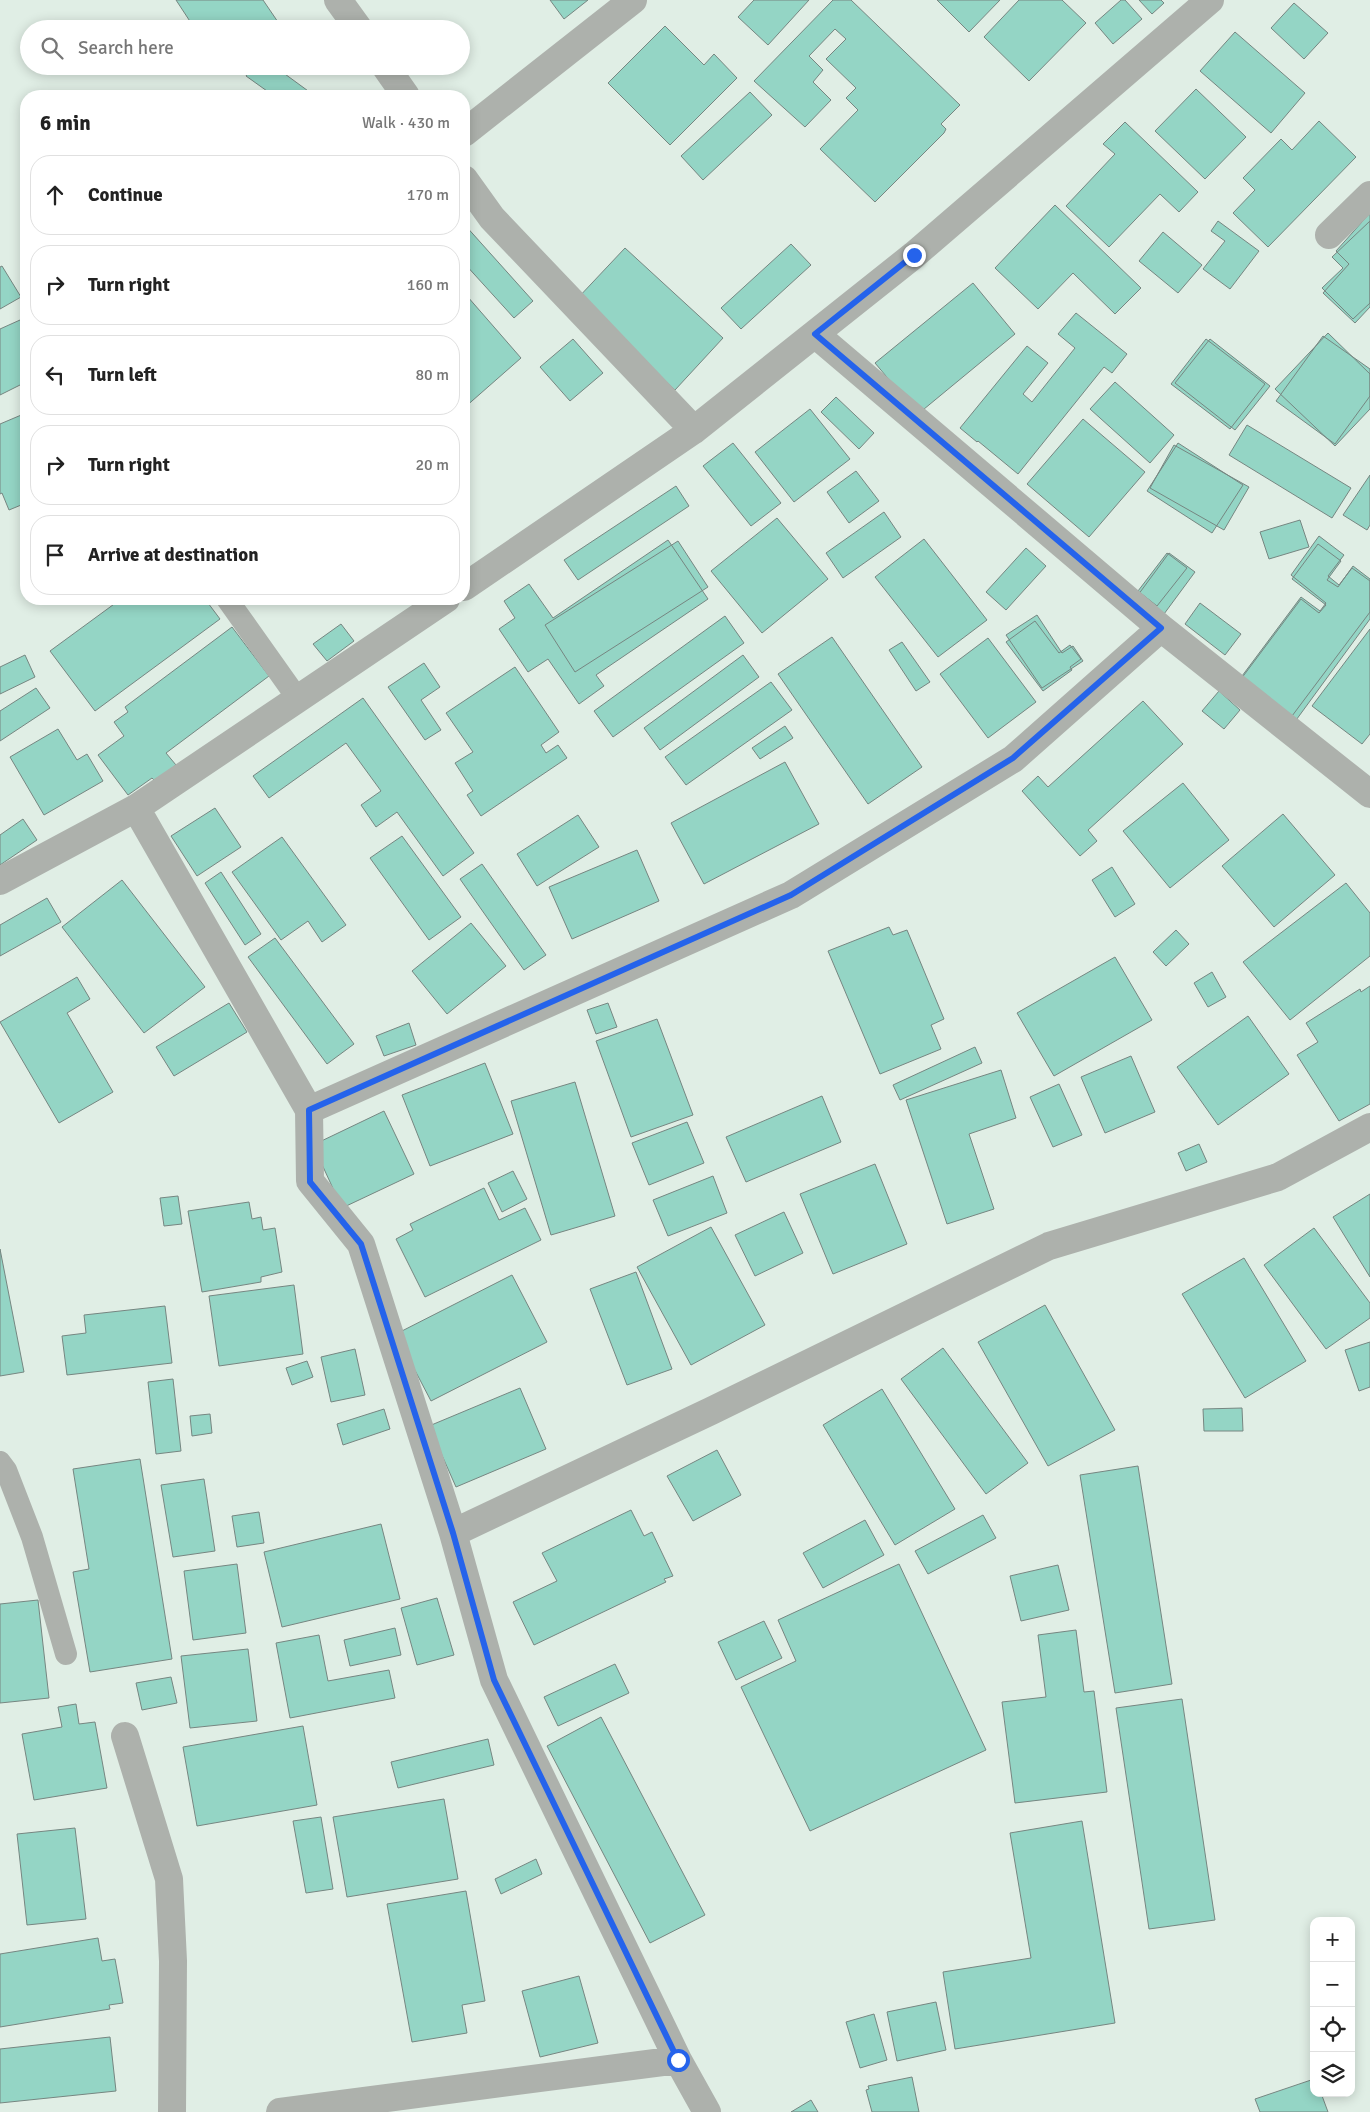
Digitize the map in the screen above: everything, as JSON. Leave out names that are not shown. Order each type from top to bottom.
[{"type":"street","points":[[338,0],[352,20]]},
{"type":"street","points":[[470,128],[633,0]]},
{"type":"street","points":[[470,583],[694,430],[914,255],[1210,0]]},
{"type":"street","points":[[391,75],[402,90]]},
{"type":"street","points":[[470,187],[492,218],[694,430]]},
{"type":"street","points":[[1329,235],[1370,195]]},
{"type":"street","points":[[815,334],[1161,628],[1370,794]]},
{"type":"street","points":[[0,881],[136,808],[437,605]]},
{"type":"street","points":[[309,1110],[791,895],[1013,758],[1161,628]]},
{"type":"street","points":[[136,808],[309,1110],[310,1182],[361,1244],[453,1533],[494,1680],[678,2060],[707,2112]]},
{"type":"street","points":[[453,1533],[711,1411],[1049,1246],[1278,1177],[1370,1127]]},
{"type":"street","points":[[125,1736],[169,1879],[173,1961],[172,2112]]},
{"type":"street","points":[[280,2112],[678,2060]]},
{"type":"lane","points":[[230,605],[298,699]]},
{"type":"lane","points":[[0,1462],[6,1470],[32,1537],[66,1654]]},
{"type":"building","points":[[176,0],[263,0],[277,20],[189,20]]},
{"type":"building","points":[[550,0],[588,0],[564,19]]},
{"type":"building","points":[[754,0],[809,0],[768,45],[738,17]]},
{"type":"building","points":[[833,0],[851,0],[960,105],[941,124],[946,129],[944,133],[875,202],[820,149],[858,110],[846,98],[856,88],[826,59],[846,39],[835,29],[809,56],[823,70],[813,82],[831,100],[805,127],[754,81]]},
{"type":"building","points":[[937,0],[1000,0],[969,32]]},
{"type":"building","points":[[1019,0],[1062,0],[1086,23],[1029,81],[984,37]]},
{"type":"building","points":[[1121,0],[1125,0],[1142,19],[1113,44],[1095,23]]},
{"type":"building","points":[[1139,0],[1161,0],[1164,3],[1152,14]]},
{"type":"building","points":[[1294,3],[1328,33],[1304,59],[1271,28]]},
{"type":"building","points":[[665,26],[704,65],[714,54],[737,78],[670,145],[608,83]]},
{"type":"building","points":[[1235,32],[1305,93],[1271,133],[1200,71]]},
{"type":"building","points":[[286,75],[307,90],[266,90],[246,76]]},
{"type":"building","points":[[1196,89],[1246,137],[1205,179],[1155,131]]},
{"type":"building","points":[[750,92],[772,115],[703,180],[681,156]]},
{"type":"building","points":[[1319,121],[1356,157],[1268,247],[1233,213],[1255,190],[1243,178],[1281,139],[1292,150]]},
{"type":"building","points":[[1125,122],[1198,192],[1179,212],[1160,194],[1109,247],[1066,206],[1115,154],[1103,144]]},
{"type":"building","points":[[1055,205],[1141,288],[1115,314],[1073,273],[1038,309],[995,268]]},
{"type":"building","points":[[1370,213],[1370,307],[1355,323],[1323,293],[1349,264],[1336,251]]},
{"type":"building","points":[[1218,221],[1259,251],[1230,289],[1203,269],[1225,241],[1211,231]]},
{"type":"building","points":[[1370,221],[1370,303],[1353,319],[1322,288],[1343,268],[1332,257]]},
{"type":"building","points":[[470,231],[533,301],[514,318],[470,270]]},
{"type":"building","points":[[1163,232],[1202,265],[1178,293],[1139,261]]},
{"type":"building","points":[[791,244],[811,265],[741,329],[721,308]]},
{"type":"building","points":[[625,248],[723,338],[675,390],[576,300]]},
{"type":"building","points":[[2,266],[20,298],[0,309],[0,267]]},
{"type":"building","points":[[973,283],[1015,334],[918,414],[875,363]]},
{"type":"building","points":[[470,299],[521,358],[470,403]]},
{"type":"building","points":[[1076,313],[1127,354],[1112,373],[1104,367],[1018,474],[960,428],[1027,346],[1048,363],[1023,394],[1032,402],[1075,348],[1058,334]]},
{"type":"building","points":[[20,320],[20,385],[0,395],[0,329]]},
{"type":"building","points":[[1328,333],[1370,374],[1370,409],[1335,446],[1275,389]]},
{"type":"building","points":[[1323,336],[1370,369],[1370,396],[1335,444],[1276,401]]},
{"type":"building","points":[[573,339],[603,373],[570,401],[540,367]]},
{"type":"building","points":[[1206,339],[1265,384],[1230,429],[1171,384]]},
{"type":"building","points":[[1210,339],[1270,386],[1235,430],[1175,383]]},
{"type":"building","points":[[1115,382],[1174,435],[1150,463],[1090,409]]},
{"type":"building","points":[[836,397],[874,433],[859,449],[821,412]]},
{"type":"building","points":[[810,409],[850,459],[794,502],[755,452]]},
{"type":"building","points":[[20,416],[20,505],[9,510],[2,493],[0,494],[0,424]]},
{"type":"building","points":[[1083,419],[1145,472],[1089,537],[1027,484]]},
{"type":"building","points":[[1247,425],[1351,488],[1332,518],[1229,455]]},
{"type":"building","points":[[733,443],[781,503],[751,526],[703,466]]},
{"type":"building","points":[[1178,443],[1243,485],[1212,533],[1147,491]]},
{"type":"building","points":[[1174,445],[1249,487],[1224,530],[1150,488]]},
{"type":"building","points":[[856,471],[879,501],[849,523],[827,492]]},
{"type":"building","points":[[1370,475],[1370,525],[1367,530],[1343,515]]},
{"type":"building","points":[[676,486],[689,506],[578,580],[564,560]]},
{"type":"building","points":[[884,512],[901,537],[843,578],[826,553]]},
{"type":"building","points":[[777,518],[828,579],[762,633],[711,571]]},
{"type":"building","points":[[1300,520],[1309,547],[1269,559],[1260,532]]},
{"type":"building","points":[[1319,536],[1344,555],[1328,576],[1339,585],[1352,568],[1370,581],[1370,619],[1291,727],[1242,676],[1301,597],[1320,611],[1326,603],[1291,575]]},
{"type":"building","points":[[924,539],[987,620],[938,657],[875,577]]},
{"type":"building","points":[[668,540],[708,599],[596,675],[604,686],[579,704],[548,659],[528,672],[499,629],[515,618],[504,601],[529,584],[553,618]]},
{"type":"building","points":[[678,541],[708,587],[575,672],[545,625]]},
{"type":"building","points":[[1318,544],[1341,561],[1327,580],[1338,587],[1353,566],[1370,579],[1370,612],[1292,716],[1238,683],[1301,599],[1319,613],[1326,605],[1292,579]]},
{"type":"building","points":[[1026,548],[1046,566],[1006,610],[986,592]]},
{"type":"building","points":[[1167,553],[1187,568],[1157,606],[1138,591]]},
{"type":"building","points":[[1169,553],[1195,572],[1164,614],[1138,595]]},
{"type":"building","points":[[1200,603],[1241,634],[1225,655],[1185,624]]},
{"type":"building","points":[[113,605],[210,605],[220,619],[95,711],[50,651]]},
{"type":"building","points":[[1037,615],[1062,653],[1073,646],[1083,661],[1042,688],[1006,635]]},
{"type":"building","points":[[725,616],[744,643],[613,737],[594,711]]},
{"type":"building","points":[[1035,621],[1059,653],[1070,645],[1081,659],[1070,667],[1072,670],[1043,691],[1006,642]]},
{"type":"building","points":[[341,624],[354,641],[327,661],[313,644]]},
{"type":"building","points":[[232,627],[269,676],[166,753],[176,765],[155,781],[152,778],[128,795],[98,755],[124,736],[114,722],[128,712],[125,707]]},
{"type":"building","points":[[1370,629],[1370,734],[1362,744],[1312,706]]},
{"type":"building","points":[[832,637],[922,767],[868,804],[778,674]]},
{"type":"building","points":[[988,638],[1036,702],[988,738],[940,674]]},
{"type":"building","points":[[902,642],[930,682],[916,691],[889,650]]},
{"type":"building","points":[[25,655],[35,677],[0,694],[0,667]]},
{"type":"building","points":[[743,655],[759,677],[660,750],[644,728]]},
{"type":"building","points":[[424,663],[440,687],[421,700],[441,730],[425,740],[388,687]]},
{"type":"building","points":[[515,667],[559,732],[541,745],[546,753],[558,745],[567,758],[481,816],[467,795],[473,791],[455,763],[473,752],[446,713]]},
{"type":"building","points":[[771,682],[792,710],[686,785],[665,757]]},
{"type":"building","points":[[36,688],[50,708],[0,741],[0,711]]},
{"type":"building","points":[[1219,691],[1240,710],[1224,729],[1202,711]]},
{"type":"building","points":[[363,698],[474,853],[443,876],[397,812],[376,827],[361,805],[381,791],[346,743],[269,798],[253,776]]},
{"type":"building","points":[[1143,701],[1183,744],[1088,830],[1097,841],[1080,856],[1022,791],[1038,776],[1048,787]]},
{"type":"building","points":[[785,726],[793,738],[760,759],[752,748]]},
{"type":"building","points":[[58,729],[77,760],[87,754],[103,781],[44,815],[10,757]]},
{"type":"building","points":[[785,762],[819,824],[704,884],[671,823]]},
{"type":"building","points":[[1183,783],[1229,840],[1170,888],[1123,831]]},
{"type":"building","points":[[215,808],[241,847],[197,876],[171,836]]},
{"type":"building","points":[[1283,814],[1335,875],[1274,927],[1222,866]]},
{"type":"building","points":[[578,815],[599,847],[537,886],[517,854]]},
{"type":"building","points":[[23,819],[37,840],[0,865],[0,835]]},
{"type":"building","points":[[402,836],[461,917],[429,940],[370,858]]},
{"type":"building","points":[[282,837],[346,925],[322,942],[308,921],[281,940],[232,872]]},
{"type":"building","points":[[637,850],[659,901],[572,939],[549,887]]},
{"type":"building","points":[[482,864],[546,955],[524,970],[460,879]]},
{"type":"building","points":[[1112,867],[1135,904],[1115,917],[1092,880]]},
{"type":"building","points":[[221,872],[261,934],[245,945],[205,883]]},
{"type":"building","points":[[122,880],[205,987],[144,1033],[62,927]]},
{"type":"building","points":[[1346,883],[1370,913],[1370,956],[1290,1020],[1243,962]]},
{"type":"building","points":[[47,898],[61,922],[0,956],[0,925]]},
{"type":"building","points":[[471,923],[506,966],[447,1014],[412,971]]},
{"type":"building","points":[[889,927],[893,935],[907,930],[944,1019],[931,1025],[941,1049],[880,1074],[828,951]]},
{"type":"building","points":[[1176,930],[1189,944],[1166,966],[1153,952]]},
{"type":"building","points":[[275,938],[354,1044],[327,1064],[248,957]]},
{"type":"building","points":[[1115,957],[1152,1020],[1054,1076],[1017,1013]]},
{"type":"building","points":[[1212,972],[1226,997],[1208,1007],[1194,983]]},
{"type":"building","points":[[77,977],[90,999],[67,1013],[113,1092],[59,1123],[0,1022]]},
{"type":"building","points":[[1370,986],[1370,1104],[1339,1121],[1297,1055],[1318,1042],[1306,1023],[1360,989],[1361,992]]},
{"type":"building","points":[[229,1003],[247,1032],[174,1076],[156,1047]]},
{"type":"building","points":[[608,1003],[617,1027],[596,1034],[587,1010]]},
{"type":"building","points":[[1248,1016],[1289,1074],[1218,1125],[1177,1067]]},
{"type":"building","points":[[657,1019],[693,1115],[631,1137],[596,1041]]},
{"type":"building","points":[[409,1023],[416,1045],[384,1056],[376,1036]]},
{"type":"building","points":[[975,1047],[982,1063],[900,1100],[893,1085]]},
{"type":"building","points":[[1131,1056],[1155,1112],[1105,1133],[1081,1077]]},
{"type":"building","points":[[485,1063],[513,1134],[430,1166],[402,1095]]},
{"type":"building","points":[[1001,1070],[1016,1118],[969,1134],[994,1209],[947,1224],[906,1100]]},
{"type":"building","points":[[575,1082],[615,1216],[551,1235],[511,1101]]},
{"type":"building","points":[[1059,1084],[1082,1135],[1053,1147],[1030,1097]]},
{"type":"building","points":[[822,1096],[841,1142],[746,1182],[726,1137]]},
{"type":"building","points":[[384,1111],[414,1174],[342,1208],[313,1145]]},
{"type":"building","points":[[687,1122],[704,1163],[649,1185],[632,1143]]},
{"type":"building","points":[[1199,1144],[1207,1162],[1186,1171],[1178,1153]]},
{"type":"building","points":[[875,1164],[907,1244],[833,1274],[800,1194]]},
{"type":"building","points":[[513,1171],[527,1199],[502,1212],[488,1183]]},
{"type":"building","points":[[713,1176],[727,1213],[668,1236],[653,1200]]},
{"type":"building","points":[[484,1188],[499,1220],[525,1208],[541,1240],[425,1297],[396,1239],[413,1230],[410,1224]]},
{"type":"building","points":[[1370,1194],[1370,1277],[1333,1217]]},
{"type":"building","points":[[178,1196],[182,1224],[164,1226],[160,1198]]},
{"type":"building","points":[[249,1202],[252,1219],[261,1217],[263,1230],[275,1228],[282,1272],[261,1277],[261,1282],[202,1292],[188,1211]]},
{"type":"building","points":[[784,1212],[803,1253],[755,1276],[735,1235]]},
{"type":"building","points":[[711,1227],[765,1325],[691,1365],[637,1267]]},
{"type":"building","points":[[1314,1228],[1370,1303],[1370,1318],[1326,1349],[1264,1265]]},
{"type":"building","points":[[0,1249],[24,1372],[0,1376]]},
{"type":"building","points":[[1244,1258],[1306,1361],[1245,1398],[1182,1294]]},
{"type":"building","points":[[636,1272],[672,1369],[627,1385],[590,1289]]},
{"type":"building","points":[[512,1275],[547,1342],[431,1401],[396,1334]]},
{"type":"building","points":[[294,1285],[303,1354],[219,1366],[209,1296]]},
{"type":"building","points":[[1045,1305],[1115,1430],[1048,1466],[978,1342]]},
{"type":"building","points":[[165,1306],[172,1363],[67,1375],[62,1336],[86,1333],[84,1315]]},
{"type":"building","points":[[1370,1342],[1370,1387],[1359,1391],[1345,1350]]},
{"type":"building","points":[[943,1348],[1028,1463],[986,1494],[901,1379]]},
{"type":"building","points":[[355,1349],[365,1395],[331,1402],[321,1357]]},
{"type":"building","points":[[307,1361],[313,1377],[292,1385],[286,1368]]},
{"type":"building","points":[[173,1379],[181,1451],[156,1454],[148,1382]]},
{"type":"building","points":[[520,1388],[546,1449],[456,1487],[429,1426]]},
{"type":"building","points":[[882,1389],[955,1509],[895,1545],[823,1425]]},
{"type":"building","points":[[1242,1408],[1243,1431],[1204,1431],[1203,1409]]},
{"type":"building","points":[[384,1409],[390,1429],[343,1445],[337,1424]]},
{"type":"building","points":[[210,1414],[212,1433],[192,1436],[190,1416]]},
{"type":"building","points":[[717,1450],[741,1495],[693,1521],[667,1476]]},
{"type":"building","points":[[140,1459],[172,1659],[90,1672],[73,1572],[89,1569],[73,1469]]},
{"type":"building","points":[[1138,1466],[1172,1684],[1115,1693],[1080,1475]]},
{"type":"building","points":[[204,1479],[215,1551],[173,1557],[161,1485]]},
{"type":"building","points":[[631,1510],[644,1536],[652,1532],[673,1576],[664,1579],[666,1582],[534,1645],[513,1602],[557,1581],[542,1553]]},
{"type":"building","points":[[259,1512],[264,1543],[237,1547],[232,1516]]},
{"type":"building","points":[[983,1515],[996,1538],[928,1574],[915,1551]]},
{"type":"building","points":[[865,1520],[884,1555],[823,1588],[803,1553]]},
{"type":"building","points":[[381,1524],[400,1599],[282,1627],[264,1552]]},
{"type":"building","points":[[237,1564],[246,1633],[193,1640],[184,1571]]},
{"type":"building","points":[[899,1564],[986,1750],[810,1831],[741,1687],[796,1661],[778,1620]]},
{"type":"building","points":[[1058,1565],[1069,1610],[1021,1621],[1010,1576]]},
{"type":"building","points":[[437,1598],[454,1655],[417,1665],[401,1608]]},
{"type":"building","points":[[38,1600],[49,1698],[0,1703],[0,1604]]},
{"type":"building","points":[[764,1621],[782,1658],[736,1680],[718,1642]]},
{"type":"building","points":[[395,1628],[401,1655],[350,1666],[344,1640]]},
{"type":"building","points":[[1076,1630],[1084,1692],[1094,1691],[1107,1792],[1015,1803],[1002,1702],[1046,1697],[1038,1635]]},
{"type":"building","points":[[319,1635],[328,1681],[389,1670],[395,1698],[290,1718],[276,1643]]},
{"type":"building","points":[[248,1649],[257,1721],[190,1728],[181,1656]]},
{"type":"building","points":[[615,1664],[629,1693],[558,1726],[544,1697]]},
{"type":"building","points":[[171,1677],[177,1703],[142,1710],[136,1683]]},
{"type":"building","points":[[1182,1699],[1215,1920],[1149,1929],[1116,1708]]},
{"type":"building","points":[[76,1704],[79,1724],[95,1722],[107,1788],[34,1800],[22,1734],[62,1727],[58,1707]]},
{"type":"building","points":[[601,1717],[705,1915],[650,1943],[547,1746]]},
{"type":"building","points":[[303,1726],[317,1805],[197,1826],[183,1747]]},
{"type":"building","points":[[488,1739],[494,1765],[398,1788],[391,1762]]},
{"type":"building","points":[[444,1799],[458,1879],[347,1897],[333,1817]]},
{"type":"building","points":[[321,1817],[333,1889],[306,1893],[293,1821]]},
{"type":"building","points":[[1082,1821],[1115,2023],[955,2049],[943,1972],[1031,1958],[1010,1833]]},
{"type":"building","points":[[75,1828],[86,1919],[27,1925],[17,1834]]},
{"type":"building","points":[[536,1859],[542,1874],[501,1894],[495,1879]]},
{"type":"building","points":[[466,1891],[485,2001],[462,2005],[467,2033],[412,2042],[387,1904]]},
{"type":"building","points":[[98,1938],[102,1961],[115,1959],[123,2003],[109,2005],[110,2009],[0,2027],[0,1954]]},
{"type":"building","points":[[579,1976],[598,2043],[540,2057],[522,1991]]},
{"type":"building","points":[[936,2002],[946,2050],[897,2061],[887,2012]]},
{"type":"building","points":[[874,2014],[887,2060],[860,2068],[846,2022]]},
{"type":"building","points":[[110,2037],[116,2091],[0,2103],[0,2049]]},
{"type":"building","points":[[912,2077],[919,2112],[872,2112],[866,2090],[869,2089],[868,2086]]},
{"type":"building","points":[[1310,2080],[1310,2097],[1322,2097],[1328,2112],[1260,2112],[1255,2099]]},
{"type":"building","points":[[811,2100],[818,2112],[791,2112]]},
{"type":"route","points":[[678,2060],[494,1680],[453,1533],[361,1244],[310,1182],[309,1110],[791,895],[1013,758],[1161,628],[815,334],[914,255]]}]
